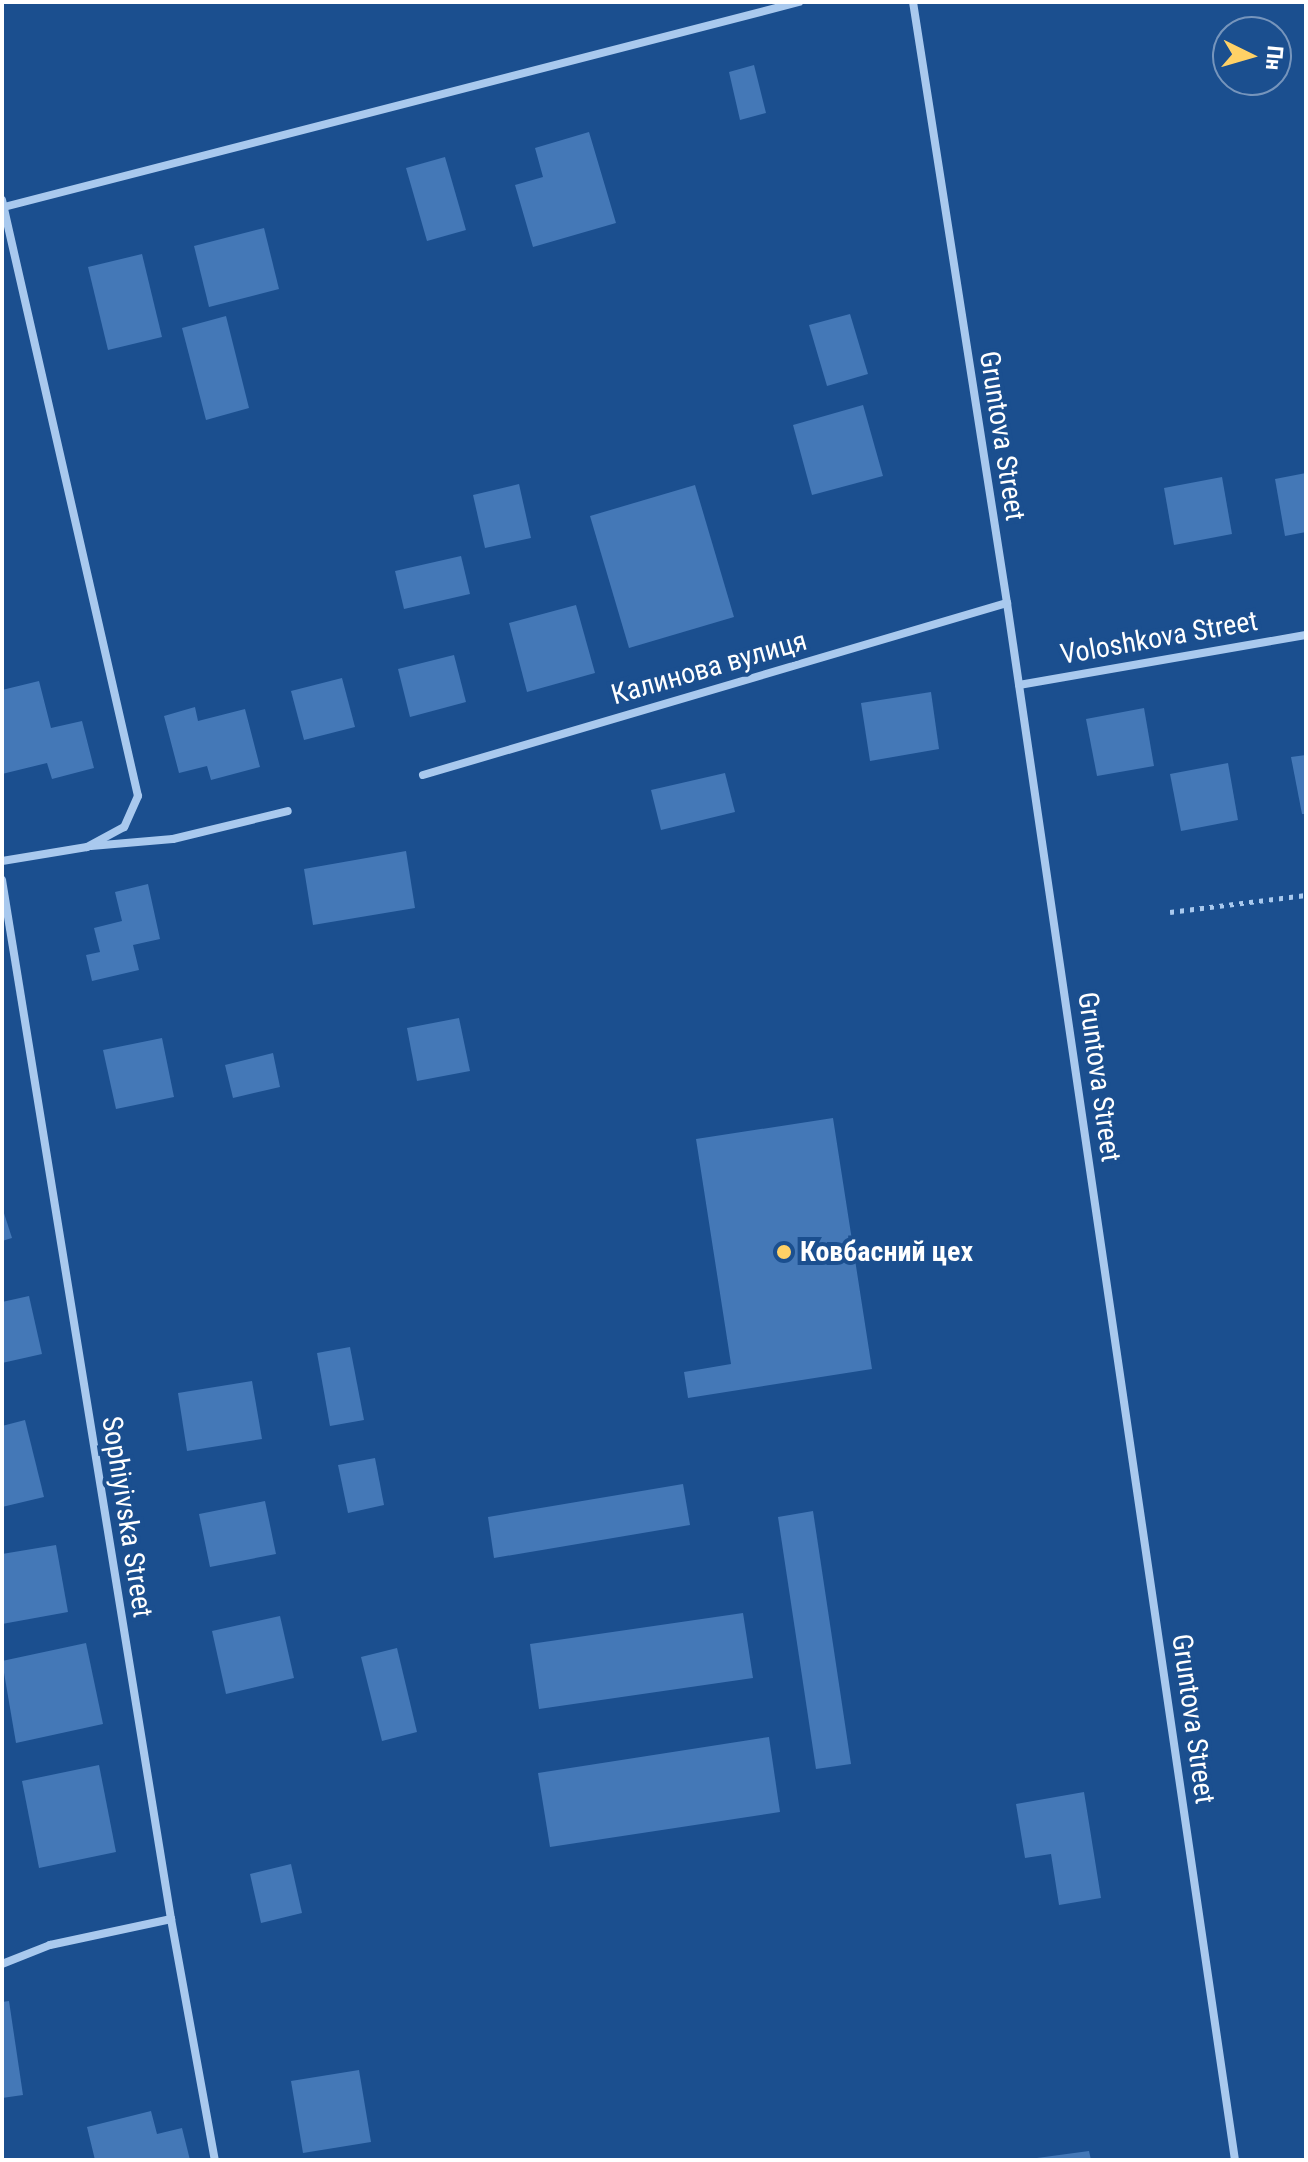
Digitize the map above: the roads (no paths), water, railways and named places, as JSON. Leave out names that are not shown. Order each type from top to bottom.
[{"type":"street","points":[[87,847],[124,827],[138,796],[3,204],[799,2]]},
{"type":"street","name":"Gruntova Street","points":[[913,2],[1007,603],[1235,2160]]},
{"type":"street","name":"Калинова вулиця","points":[[423,775],[1007,603]]},
{"type":"street","name":"Voloshkova Street","points":[[1019,685],[1306,635]]},
{"type":"street","points":[[2,861],[87,847],[173,839],[288,811]]},
{"type":"street","name":"Sophiyivska Street","points":[[2,880],[171,1919],[215,2160]]},
{"type":"street","points":[[2,1964],[50,1945],[171,1919]]},
{"type":"place","name":"Ковбасний цех","points":[[784,1252]]}]
